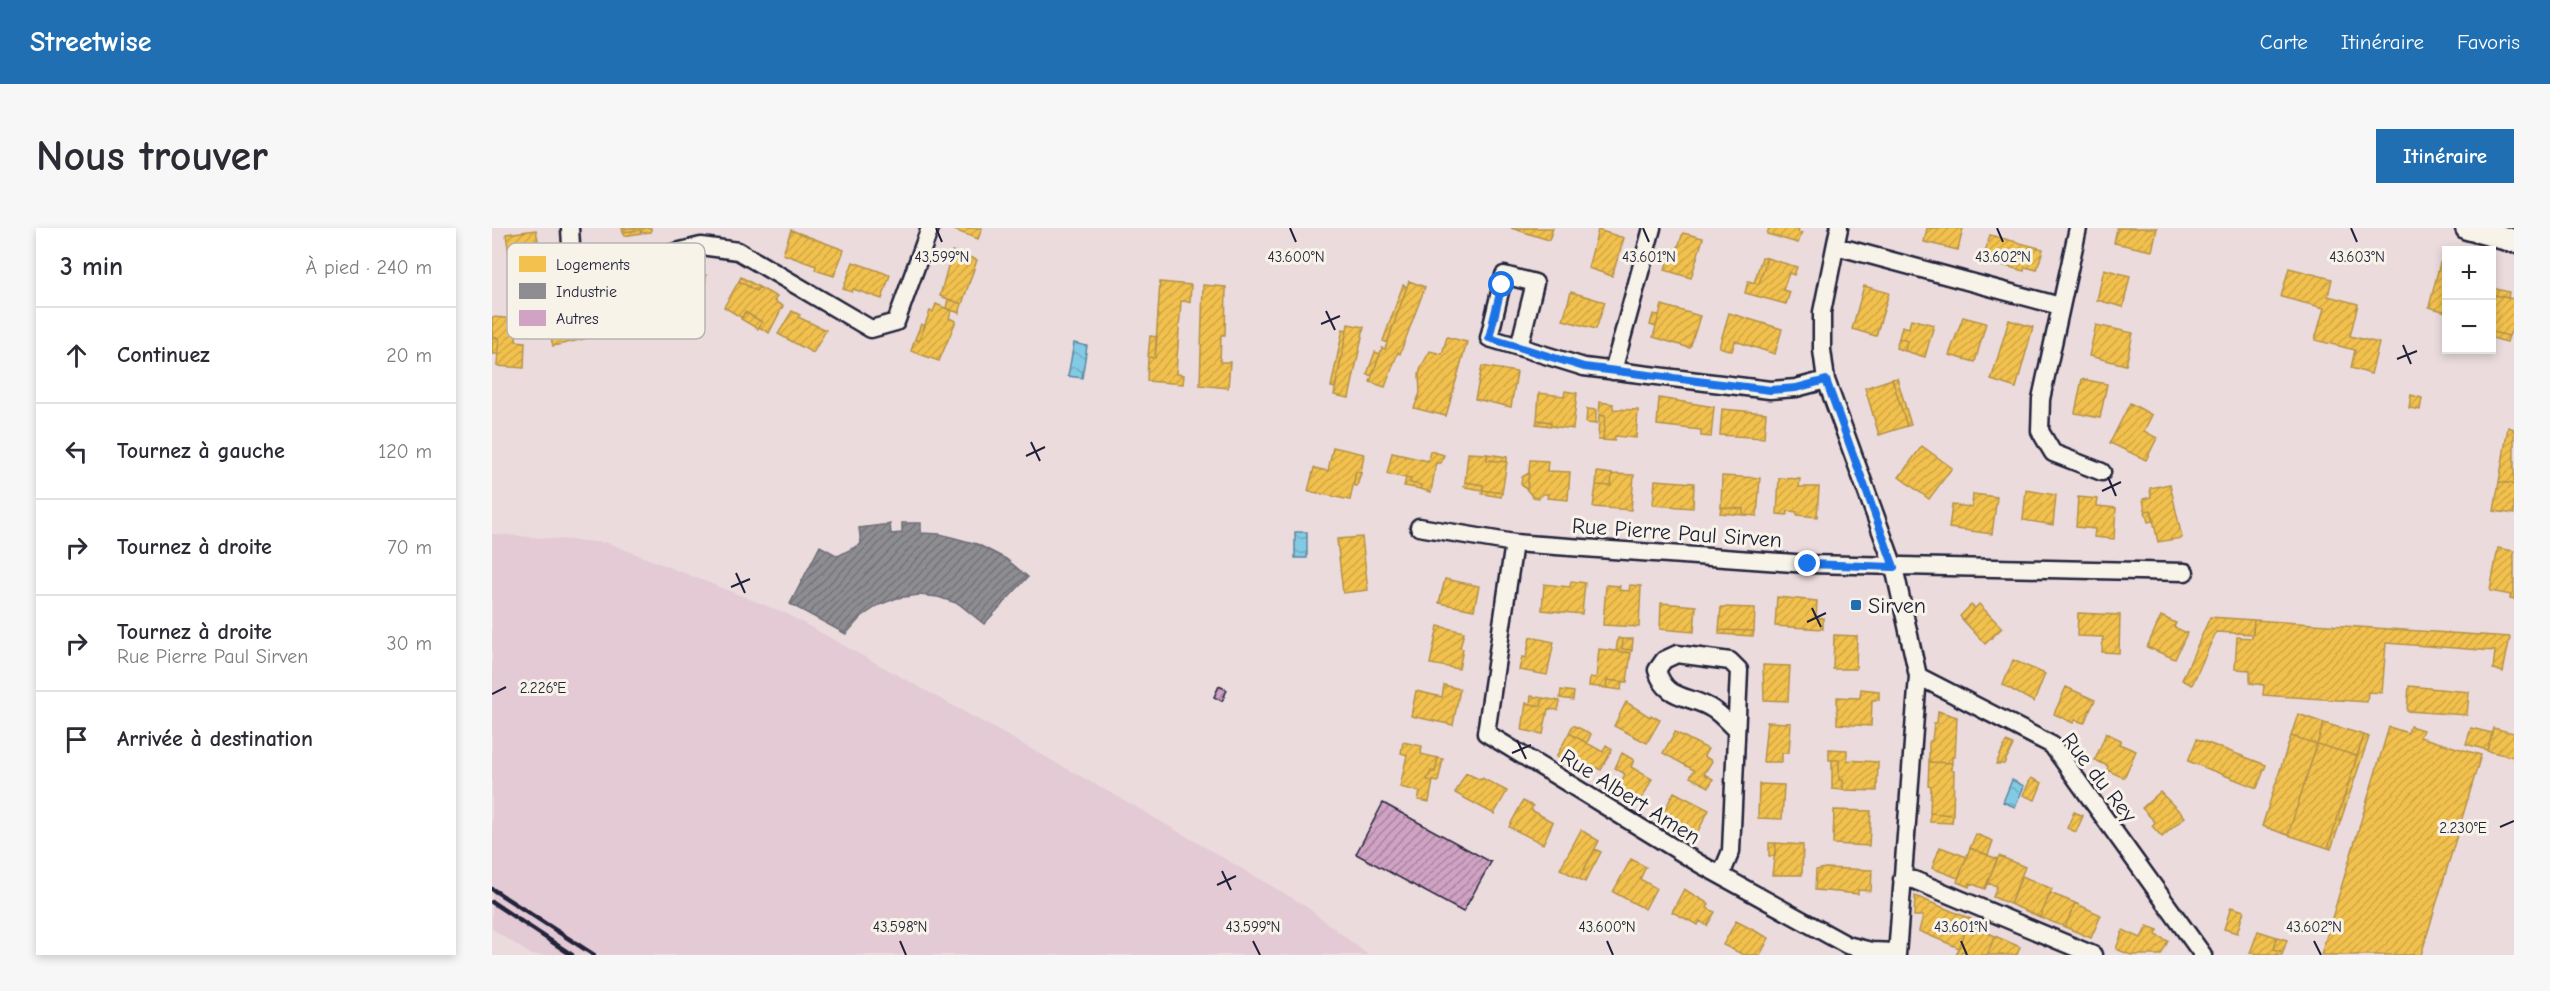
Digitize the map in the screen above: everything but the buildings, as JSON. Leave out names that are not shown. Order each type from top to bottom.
[{"type":"street","points":[[570,228],[571,243]]},
{"type":"street","points":[[705,247],[738,251],[871,329],[896,322],[930,228]]},
{"type":"street","points":[[1613,371],[1652,228]]},
{"type":"street","points":[[1839,228],[1822,312],[1822,350],[1826,380],[1894,567],[1918,676],[1897,954]]},
{"type":"street","points":[[2078,228],[2041,399],[2040,431],[2053,453],[2102,472]]},
{"type":"street","points":[[2467,228],[2514,241]]},
{"type":"street","points":[[1836,246],[2060,306]]},
{"type":"street","points":[[1519,347],[1584,367],[1770,390],[1796,388],[1826,380]]},
{"type":"street","name":"Rue Pierre Paul Sirven","points":[[1419,527],[1515,543],[1808,564],[2185,572]]},
{"type":"street","name":"Rue Albert Amen","points":[[1515,543],[1486,733],[1700,864],[1847,945],[1897,954]]},
{"type":"street","points":[[1721,875],[1731,851],[1739,670],[1730,661],[1677,654],[1664,660],[1657,670],[1660,683],[1670,692],[1713,709],[1736,730]]},
{"type":"street","name":"Rue du Rey","points":[[1918,676],[2052,745],[2203,955]]},
{"type":"street","points":[[1902,879],[1914,880],[2093,955]]},
{"type":"shaded area","points":[[492,534],[608,543],[785,613],[1129,803],[1304,905],[1368,955],[532,955],[492,929]]},
{"type":"water","points":[[1074,343],[1087,346],[1082,378],[1068,376]]},
{"type":"water","points":[[1295,532],[1307,532],[1307,558],[1295,558]]},
{"type":"water","points":[[2012,780],[2024,786],[2015,807],[2003,802]]},
{"type":"railway","points":[[492,889],[594,955]]},
{"type":"railway","points":[[492,902],[572,955]]},
{"type":"place","name":"Sirven","points":[[1856,605]]},
{"type":"route","points":[[1502,285],[1489,338],[1584,367],[1770,390],[1796,388],[1826,380],[1894,567],[1808,564]]}]
